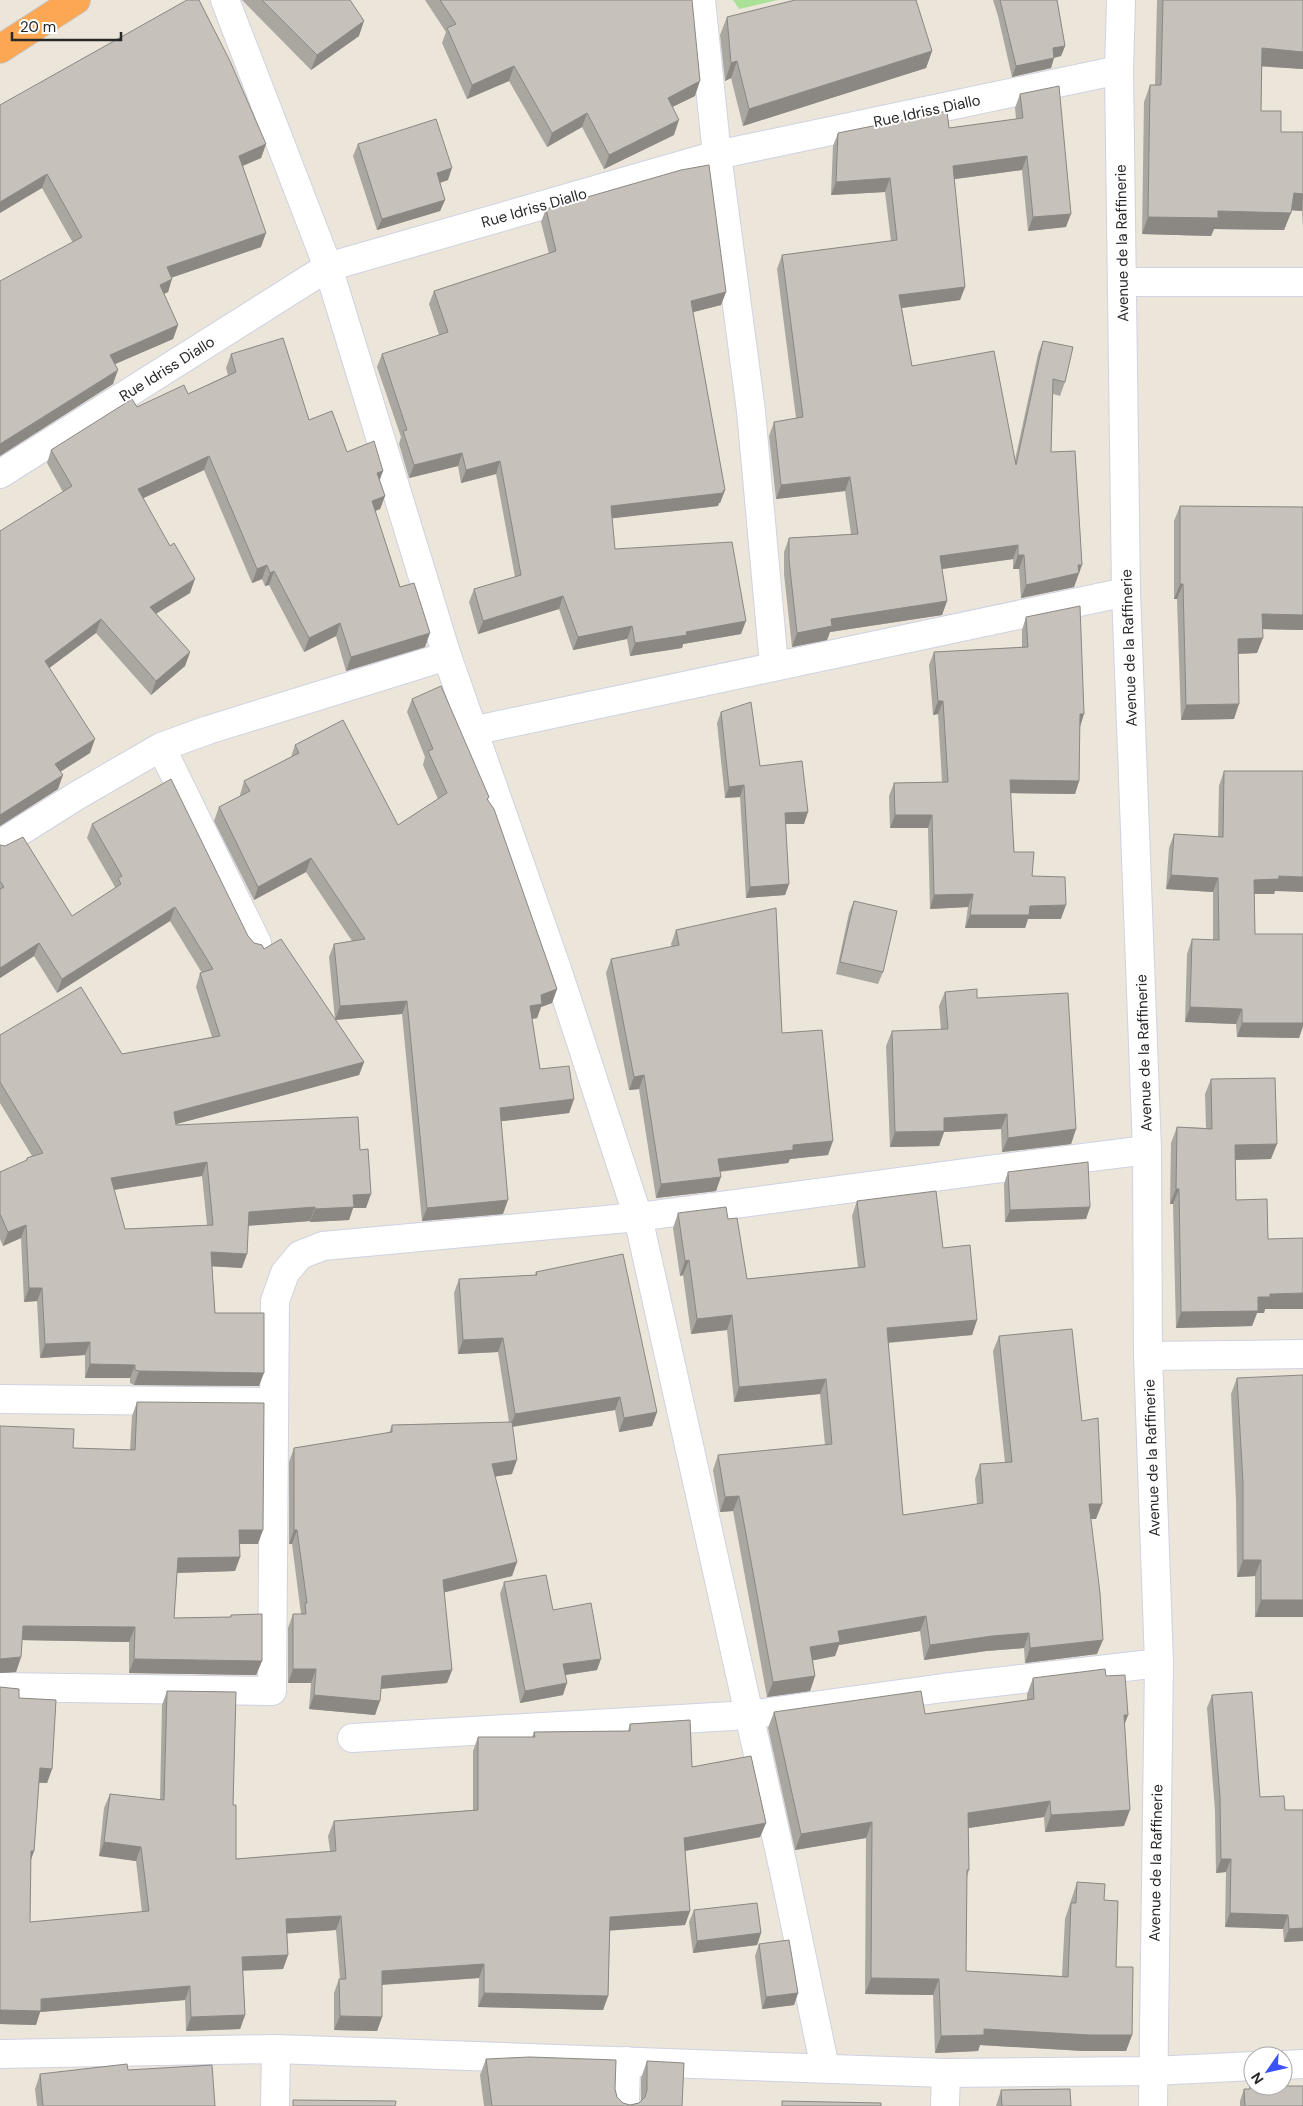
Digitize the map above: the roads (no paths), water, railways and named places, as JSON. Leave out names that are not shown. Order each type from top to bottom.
[{"type":"highway","points":[[0,50],[76,0]]},
{"type":"street","points":[[225,0],[328,267],[447,656],[558,972],[638,1217],[749,1715],[825,2068]]},
{"type":"street","points":[[701,0],[717,155],[751,411],[774,666]]},
{"type":"street","name":"Avenue de la Raffinerie","points":[[1121,0],[1119,70],[1126,592],[1147,1150],[1148,1356],[1159,1663],[1153,2106]]},
{"type":"street","name":"Rue Idriss Diallo","points":[[0,474],[328,267],[717,155],[1119,70]]},
{"type":"street","points":[[1123,282],[1303,282]]},
{"type":"street","points":[[472,731],[1126,592]]},
{"type":"street","points":[[0,844],[78,795],[161,747],[208,730],[447,656]]},
{"type":"street","points":[[161,747],[258,943]]},
{"type":"street","points":[[0,1687],[272,1691],[275,1301],[285,1273],[300,1256],[322,1246],[638,1217],[1147,1150]]},
{"type":"street","points":[[1148,1356],[1303,1354]]},
{"type":"street","points":[[0,1399],[273,1402]]},
{"type":"street","points":[[352,1738],[749,1715],[943,1688],[1159,1663]]},
{"type":"street","points":[[0,2054],[276,2050],[946,2073],[1153,2071],[1243,2066]]},
{"type":"street","points":[[275,2106],[276,2050]]},
{"type":"street","points":[[625,2106],[626,2061]]},
{"type":"street","points":[[945,2106],[946,2073]]}]
